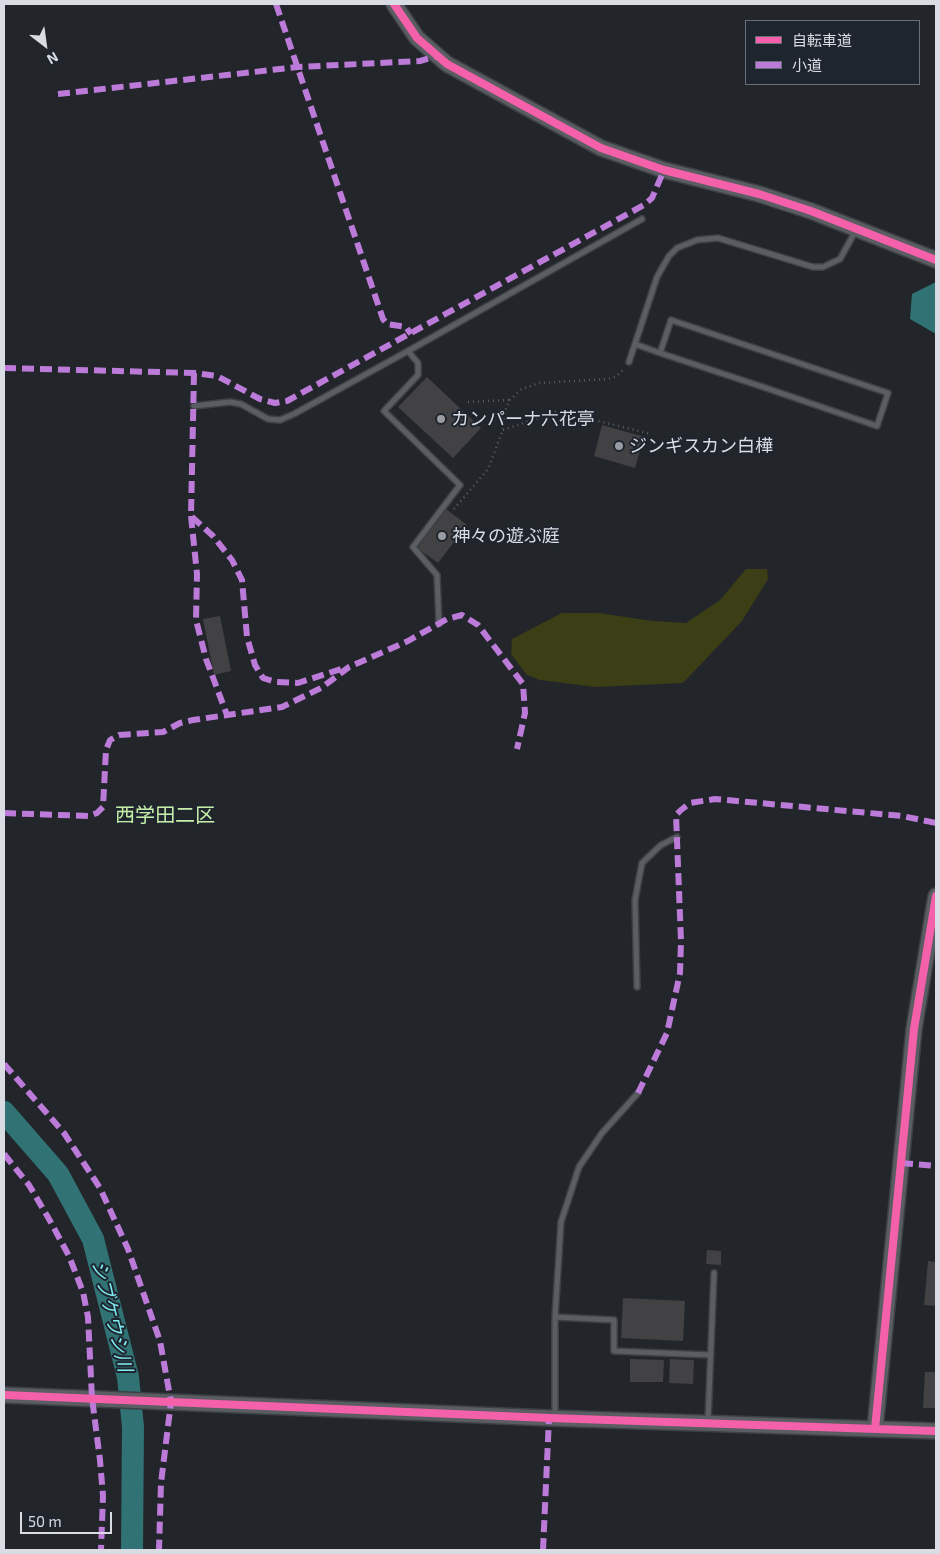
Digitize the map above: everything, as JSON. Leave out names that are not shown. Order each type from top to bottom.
[{"type":"street","points":[[394,4],[417,38],[447,64],[601,148],[664,170],[759,194],[857,228],[936,260]]},
{"type":"street","points":[[875,1428],[914,1029],[936,896]]},
{"type":"street","points":[[4,1395],[708,1424],[936,1431]]},
{"type":"lane","points":[[194,406],[230,402],[241,404],[268,419],[280,420],[408,351],[642,218]]},
{"type":"lane","points":[[629,362],[662,266],[669,256],[687,243],[718,238],[813,267],[823,267],[840,259],[857,228]]},
{"type":"lane","points":[[635,344],[660,353],[877,426],[888,392],[671,320],[660,353]]},
{"type":"lane","points":[[408,351],[418,362],[418,375],[384,411],[460,484],[413,547],[437,575],[439,624]]},
{"type":"lane","points":[[637,987],[634,900],[642,863],[661,845],[677,837]]},
{"type":"lane","points":[[555,1418],[555,1317],[561,1222],[579,1168],[602,1133],[638,1092]]},
{"type":"lane","points":[[708,1424],[714,1273]]},
{"type":"lane","points":[[555,1317],[614,1320],[614,1351],[710,1355]]},
{"type":"path","points":[[454,510],[488,470],[503,430],[506,408],[510,400],[520,390],[539,383],[608,379],[617,376],[629,362]]},
{"type":"path","points":[[468,402],[510,400]]},
{"type":"path","points":[[503,430],[558,411],[650,434]]},
{"type":"green space","points":[[746,569],[767,569],[768,579],[742,621],[683,683],[596,687],[540,680],[527,675],[511,654],[512,639],[562,613],[598,613],[653,621],[686,623],[720,600]]},
{"type":"water","points":[[936,282],[936,334],[910,319],[912,294]]},
{"type":"building","name":"カンパーナ六花亭","points":[[427,377],[481,428],[453,458],[398,407]]},
{"type":"building","name":"ジンギスカン白樺","points":[[602,425],[644,437],[635,468],[594,456]]},
{"type":"building","name":"神々の遊ぶ庭","points":[[446,509],[467,525],[438,563],[417,548]]},
{"type":"building","points":[[220,616],[231,671],[214,675],[203,619]]},
{"type":"building","points":[[707,1250],[721,1251],[721,1265],[706,1264]]},
{"type":"building","points":[[928,1261],[936,1262],[936,1306],[924,1305]]},
{"type":"building","points":[[623,1298],[685,1301],[683,1341],[621,1338]]},
{"type":"building","points":[[630,1359],[664,1360],[663,1382],[630,1382]]},
{"type":"building","points":[[670,1359],[694,1360],[693,1384],[669,1383]]},
{"type":"building","points":[[925,1372],[936,1372],[936,1408],[923,1408]]},
{"type":"waterway","name":"シブケウシ川","points":[[4,1112],[58,1174],[93,1239],[128,1377],[133,1427],[132,1550]]},
{"type":"marked path","points":[[276,4],[383,319],[387,324],[406,327],[411,334]]},
{"type":"marked path","points":[[58,94],[298,67],[420,61],[437,56]]},
{"type":"marked path","points":[[4,368],[194,373],[217,376],[260,399],[275,403],[287,401],[644,205],[652,198],[664,170]]},
{"type":"marked path","points":[[194,373],[191,516],[213,536],[232,560],[242,580],[247,637],[255,665],[263,678],[276,682],[298,683],[341,669]]},
{"type":"marked path","points":[[191,516],[197,574],[196,620],[206,659],[227,715]]},
{"type":"marked path","points":[[4,813],[89,816],[97,813],[103,807],[106,750],[110,740],[119,735],[163,732],[180,723],[193,720],[282,707],[321,688],[349,667],[408,641],[447,619],[462,615],[478,625],[523,684],[525,713],[517,749]]},
{"type":"marked path","points":[[638,1093],[667,1033],[680,973],[681,941],[676,815],[681,810],[690,803],[715,799],[902,816],[936,823]]},
{"type":"marked path","points":[[4,1064],[64,1133],[100,1188],[128,1249],[160,1341],[171,1402],[161,1483],[159,1550]]},
{"type":"marked path","points":[[4,1154],[29,1185],[49,1219],[69,1256],[83,1292],[88,1317],[92,1398],[103,1496],[101,1550]]},
{"type":"marked path","points":[[901,1163],[936,1166]]},
{"type":"marked path","points":[[543,1550],[549,1418]]},
{"type":"cycle path","points":[[394,4],[417,38],[447,64],[601,148],[664,170],[759,194],[811,211],[936,260]]},
{"type":"cycle path","points":[[875,1429],[914,1029],[936,896]]},
{"type":"cycle path","points":[[4,1395],[549,1418],[936,1431]]},
{"type":"place","name":"カンパーナ六花亭","points":[[441,419]]},
{"type":"place","name":"ジンギスカン白樺","points":[[619,446]]},
{"type":"place","name":"神々の遊ぶ庭","points":[[442,536]]},
{"type":"district","name":"西学田二区","points":[[165,815]]}]
